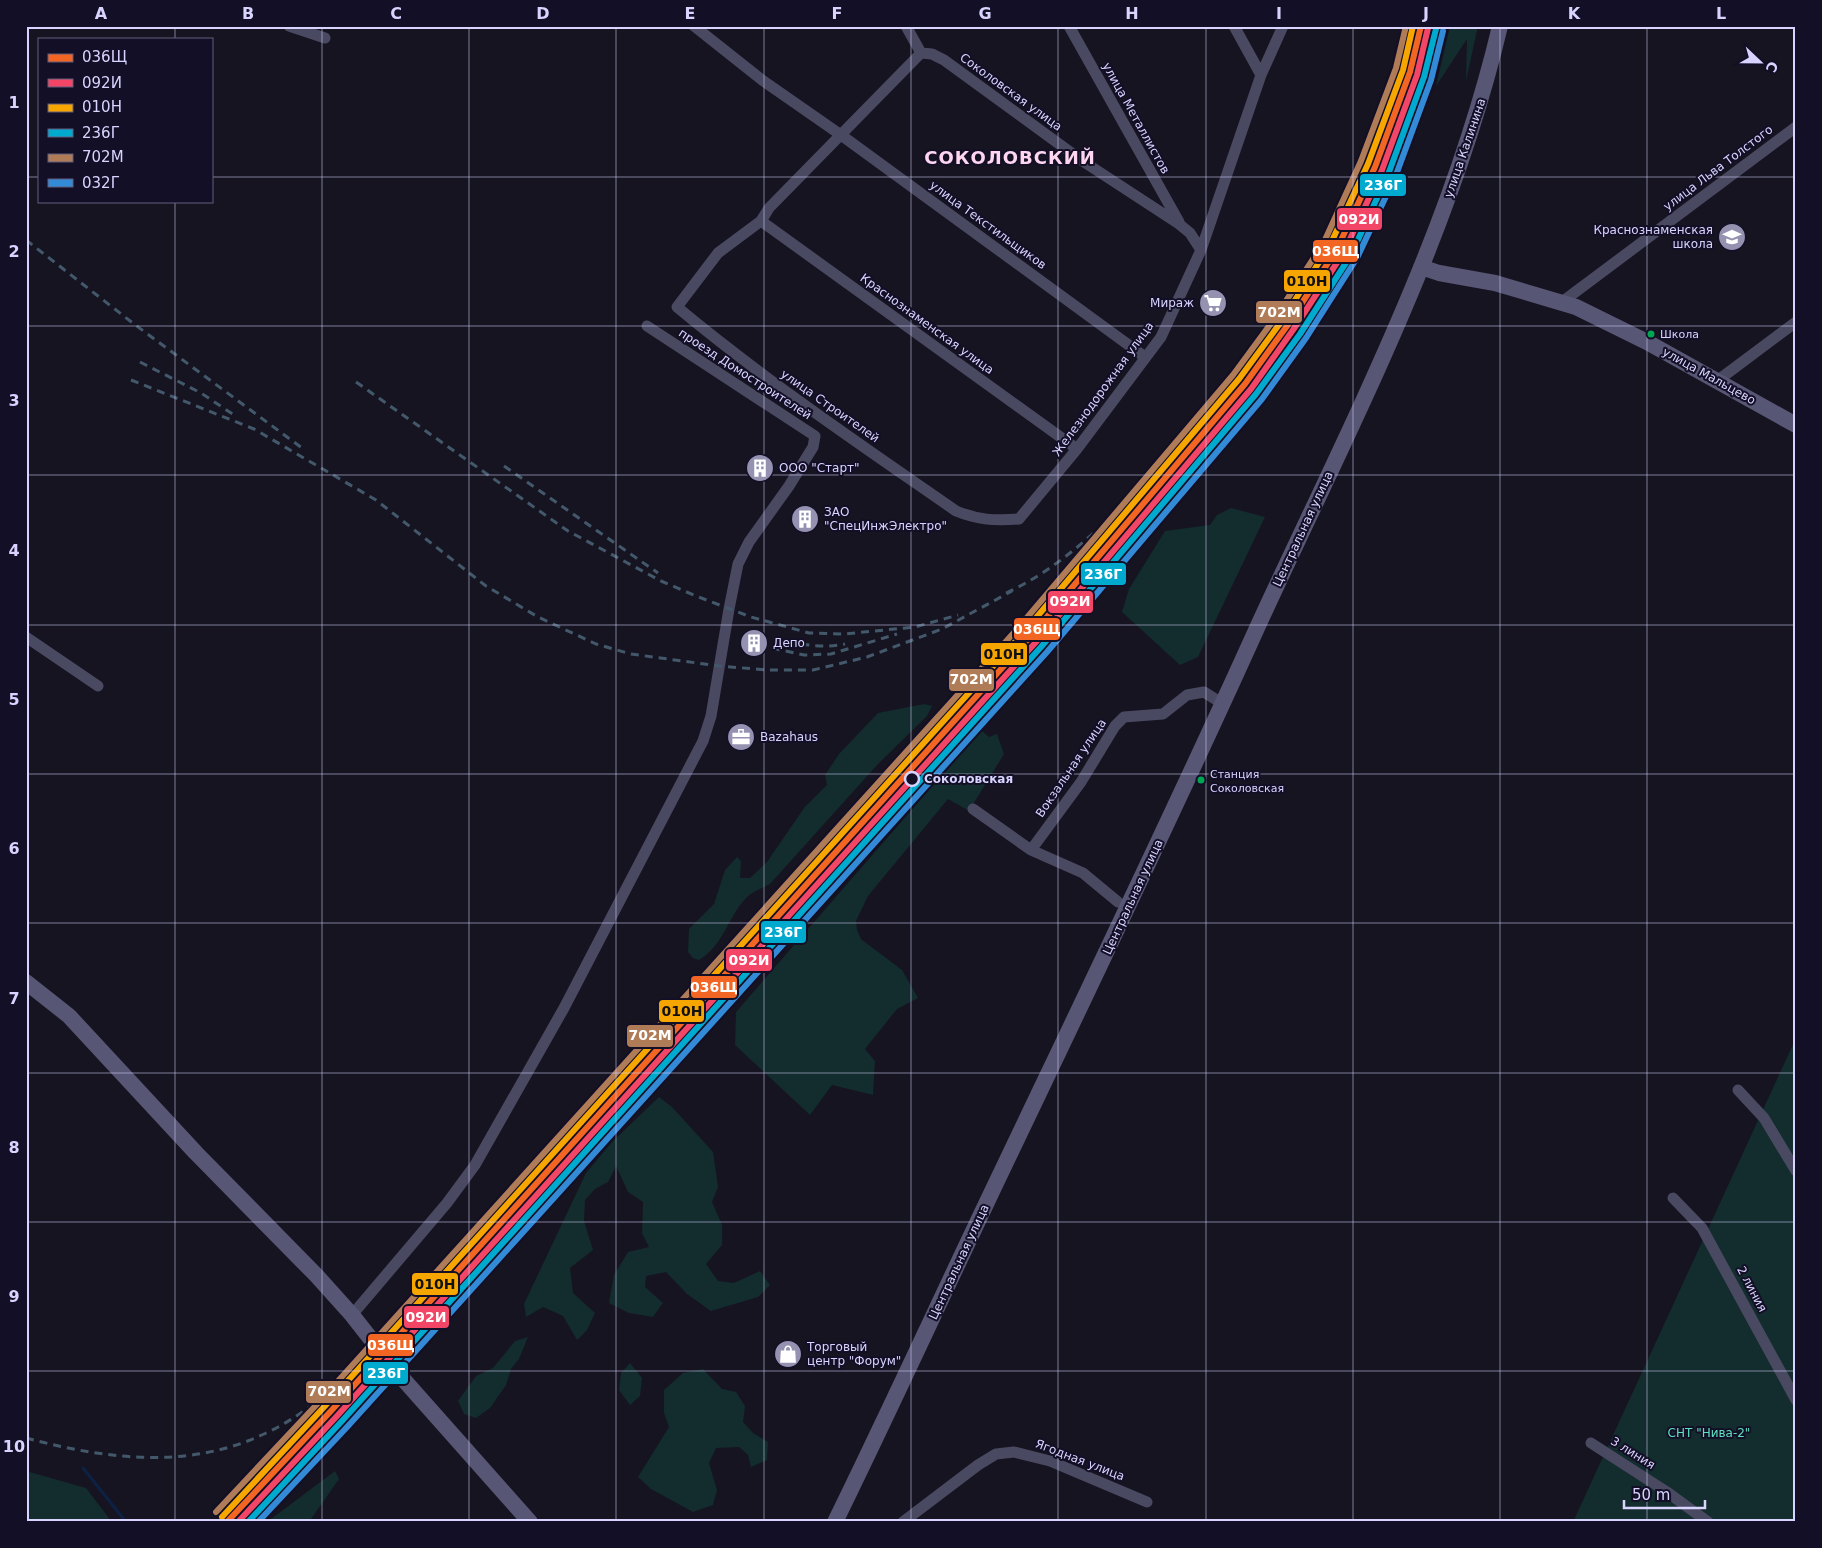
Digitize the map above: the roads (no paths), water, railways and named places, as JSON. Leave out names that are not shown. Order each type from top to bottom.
[{"type":"main road","name":"улица Калинина","points":[[1421,267],[1471,136],[1500,26]]},
{"type":"main road","name":"улица Мальцево","points":[[1421,267],[1439,273],[1495,283],[1562,302],[1647,342],[1796,425]]},
{"type":"main road","name":"Центральная улица","points":[[835,1522],[1223,704],[1421,267]]},
{"type":"main road","points":[[26,982],[69,1016],[352,1315],[402,1378],[530,1522]]},
{"type":"street","points":[[288,26],[326,38]]},
{"type":"street","name":"улица Текстильщиков","points":[[694,26],[762,80],[841,134],[1145,358]]},
{"type":"street","points":[[762,221],[769,208],[921,53],[906,26]]},
{"type":"street","name":"улица Металлистов","points":[[1069,26],[1179,224]]},
{"type":"street","points":[[1234,26],[1261,74]]},
{"type":"street","name":"Железнодорожная улица","points":[[974,518],[995,522],[1019,519],[1077,449],[1161,337],[1201,250],[1261,74],[1283,26]]},
{"type":"street","name":"Соколовская улица","points":[[921,53],[932,54],[944,60],[1081,160],[1179,224],[1190,233],[1201,250]]},
{"type":"street","name":"улица Льва Толстого","points":[[1562,302],[1796,127]]},
{"type":"street","name":"улица Строителей","points":[[762,221],[718,253],[677,307],[726,348],[824,421],[956,510],[974,518]]},
{"type":"street","name":"Краснознаменская улица","points":[[762,221],[1077,449]]},
{"type":"street","points":[[1718,381],[1796,322]]},
{"type":"street","name":"проезд Домостроителей","points":[[352,1315],[447,1203],[475,1165],[564,1008],[703,741],[711,716],[738,564],[749,542],[813,447],[815,436],[647,326]]},
{"type":"street","points":[[26,638],[98,686]]},
{"type":"street","name":"Вокзальная улица","points":[[1031,850],[1081,782],[1115,726],[1124,717],[1163,714],[1187,695],[1204,692],[1223,704]]},
{"type":"street","points":[[973,809],[1031,850],[1083,873],[1118,902]]},
{"type":"street","points":[[1738,1090],[1764,1118],[1796,1171]]},
{"type":"street","name":"2 линия","points":[[1673,1198],[1702,1228],[1796,1400]]},
{"type":"street","name":"3 линия","points":[[1592,1444],[1668,1492],[1708,1522]]},
{"type":"street","name":"Ягодная улица","points":[[903,1522],[996,1454],[1014,1452],[1050,1461],[1147,1502]]},
{"type":"waterway","points":[[83,1468],[126,1522]]},
{"type":"railway","points":[[26,240],[134,324],[302,448]]},
{"type":"railway","points":[[140,362],[201,393],[234,415]]},
{"type":"railway","points":[[131,380],[254,429],[376,500],[486,586],[538,617],[596,644],[631,654],[719,666],[768,670],[813,670],[867,657],[942,629],[1012,591]]},
{"type":"railway","points":[[356,382],[568,531],[661,581],[696,596],[751,617],[809,633],[844,634],[915,627],[958,615]]},
{"type":"railway","points":[[1006,593],[1052,567],[1073,551],[1113,515],[1169,459]]},
{"type":"railway","points":[[504,466],[658,573]]},
{"type":"railway","points":[[772,648],[804,655],[831,654],[897,634]]},
{"type":"railway","points":[[774,638],[818,646],[845,644]]},
{"type":"railway","points":[[26,1438],[86,1451],[116,1455],[176,1457],[206,1453],[235,1445],[275,1429],[305,1410],[343,1381],[528,1178]]},
{"type":"place","name":"Краснознаменская школа","points":[[1732,237]]},
{"type":"place","name":"Мираж","points":[[1213,303]]},
{"type":"place","name":"Школа","points":[[1651,334]]},
{"type":"place","name":"ООО \"Старт\"","points":[[760,468]]},
{"type":"place","name":"ЗАО \"СпецИнжЭлектро\"","points":[[805,519]]},
{"type":"place","name":"Депо","points":[[754,643]]},
{"type":"place","name":"Bazahaus","points":[[741,737]]},
{"type":"place","name":"Соколовская","points":[[912,779]]},
{"type":"place","name":"Станция Соколовская","points":[[1201,780]]},
{"type":"place","name":"Торговый центр \"Форум\"","points":[[788,1354]]},
{"type":"district","name":"СОКОЛОВСКИЙ","points":[[1010,158]]},
{"type":"park label","name":"СНТ \"Нива-2\"","points":[[1709,1433]]}]
